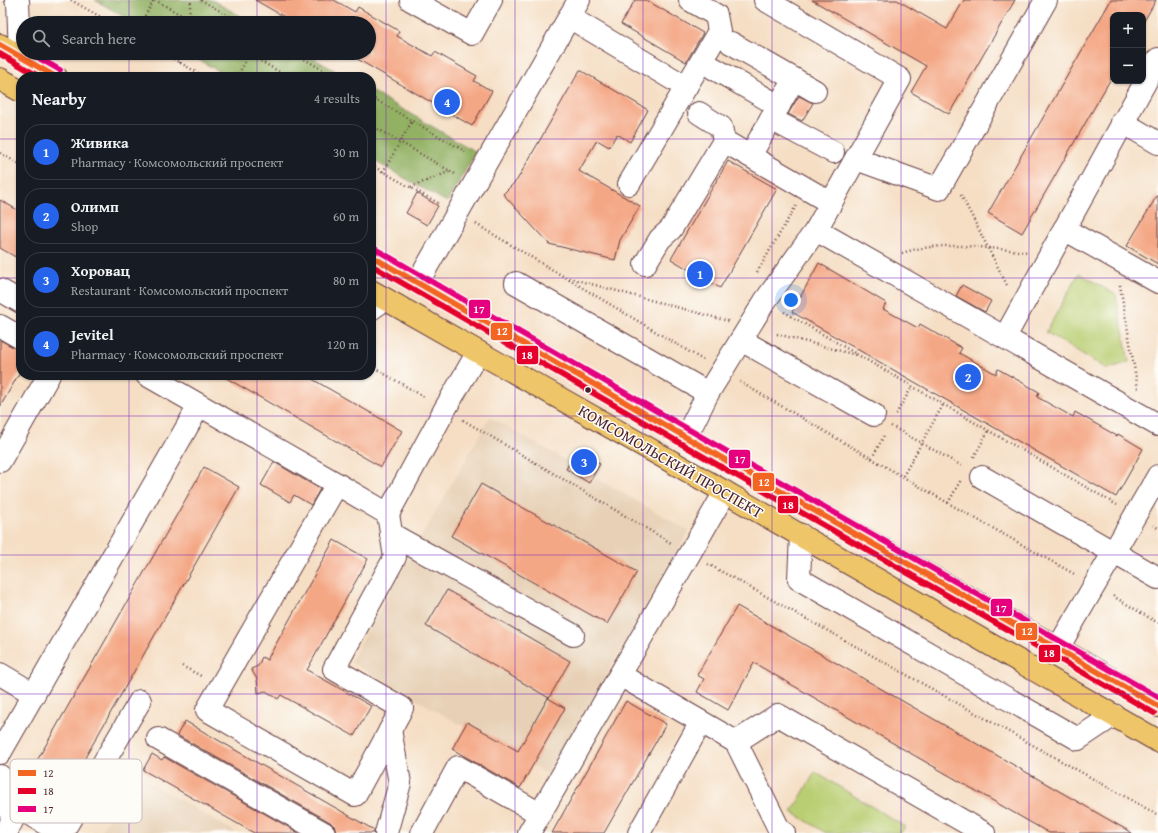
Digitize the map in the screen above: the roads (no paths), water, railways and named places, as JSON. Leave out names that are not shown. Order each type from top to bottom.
[{"type":"main road","points":[[0,45],[16,54]]},
{"type":"main road","points":[[0,45],[5,50],[7,56],[6,60],[0,66]]},
{"type":"main road","points":[[27,60],[47,72]]},
{"type":"main road","points":[[0,78],[16,88]]},
{"type":"main road","name":"КОМСОМОЛЬСКИЙ ПРОСПЕКТ","points":[[376,259],[1158,706]]},
{"type":"main road","points":[[376,284],[412,304],[419,305],[426,296],[418,282]]},
{"type":"main road","name":"КОМСОМОЛЬСКИЙ ПРОСПЕКТ","points":[[376,299],[478,352],[801,535],[1158,741]]},
{"type":"main road","points":[[478,352],[470,339],[473,332],[480,330],[556,372],[579,375]]},
{"type":"main road","points":[[672,462],[686,437]]},
{"type":"lane","points":[[16,0],[18,1],[19,16]]},
{"type":"lane","points":[[411,0],[472,34],[491,0]]},
{"type":"lane","points":[[629,184],[719,31],[716,15],[690,0]]},
{"type":"lane","points":[[686,437],[708,393],[765,301],[816,230],[900,78],[765,0]]},
{"type":"lane","points":[[856,158],[939,189],[1046,0]]},
{"type":"lane","points":[[418,282],[574,9],[686,87]]},
{"type":"lane","points":[[731,43],[815,91]]},
{"type":"lane","points":[[1005,337],[1158,59]]},
{"type":"lane","points":[[714,68],[833,152]]},
{"type":"lane","points":[[750,156],[794,79]]},
{"type":"lane","points":[[645,264],[660,239],[671,229],[724,141],[721,127],[698,113]]},
{"type":"lane","points":[[1122,122],[1158,142]]},
{"type":"lane","points":[[724,141],[831,203]]},
{"type":"lane","points":[[1064,229],[1158,282]]},
{"type":"lane","points":[[816,230],[1158,425]]},
{"type":"lane","points":[[516,283],[708,393]]},
{"type":"lane","points":[[0,290],[16,299]]},
{"type":"lane","points":[[0,326],[16,335]]},
{"type":"lane","points":[[745,333],[874,415]]},
{"type":"lane","points":[[337,484],[208,710],[356,795],[402,708],[334,669],[395,557],[390,524],[445,409],[478,352]]},
{"type":"lane","points":[[0,461],[46,380]]},
{"type":"lane","points":[[155,380],[337,484],[390,524],[573,636]]},
{"type":"lane","points":[[0,753],[199,406]]},
{"type":"lane","points":[[1058,648],[1158,476]]},
{"type":"lane","points":[[982,477],[1158,578]]},
{"type":"lane","points":[[530,833],[688,554],[725,492]]},
{"type":"lane","points":[[801,535],[799,579],[1078,739],[1114,715]]},
{"type":"lane","points":[[0,674],[34,694]]},
{"type":"lane","points":[[620,675],[736,742],[781,832]]},
{"type":"lane","points":[[106,759],[140,701]]},
{"type":"lane","points":[[736,742],[778,715],[984,833]]},
{"type":"lane","points":[[639,833],[701,722]]},
{"type":"lane","points":[[386,833],[400,783],[390,730]]},
{"type":"lane","points":[[158,738],[324,833]]},
{"type":"lane","points":[[422,833],[458,767],[540,814]]},
{"type":"lane","points":[[0,776],[10,808]]},
{"type":"lane","points":[[6,833],[11,823]]},
{"type":"lane","points":[[45,823],[62,833],[68,823]]},
{"type":"place","name":"Jevitel","points":[[447,102]]},
{"type":"place","name":"Живика","points":[[700,274]]},
{"type":"place","name":"Олимп","points":[[968,377]]},
{"type":"place","name":"Хоровац","points":[[584,462]]}]
